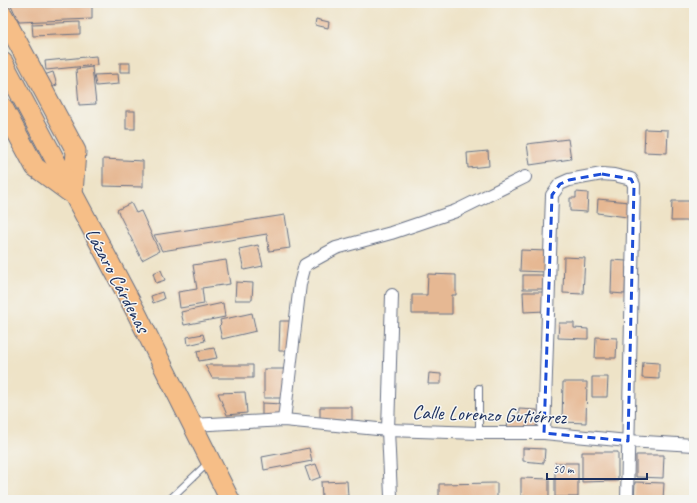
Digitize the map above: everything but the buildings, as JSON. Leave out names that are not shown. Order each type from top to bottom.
[{"type":"main road","points":[[3,15],[76,151],[73,194]]},
{"type":"main road","name":"Lázaro Cárdenas","points":[[3,62],[134,310],[230,500]]},
{"type":"main road","points":[[3,107],[8,127],[35,167],[73,194]]},
{"type":"street","points":[[544,433],[552,195],[560,184],[569,180],[602,174],[631,179],[634,185],[627,500]]},
{"type":"street","points":[[284,420],[300,284],[306,265],[336,248],[391,233],[456,212],[525,178]]},
{"type":"street","points":[[392,295],[388,430],[391,496],[393,500]]},
{"type":"street","name":"Calle Lorenzo Gutiérrez","points":[[192,425],[284,420],[388,430],[479,433],[544,433],[628,441],[694,444]]},
{"type":"lane","points":[[479,388],[479,433]]},
{"type":"lane","points":[[169,500],[210,461]]},
{"type":"highlighted area","points":[[602,174],[631,179],[634,185],[628,441],[544,433],[552,195],[560,184],[569,180]]}]
